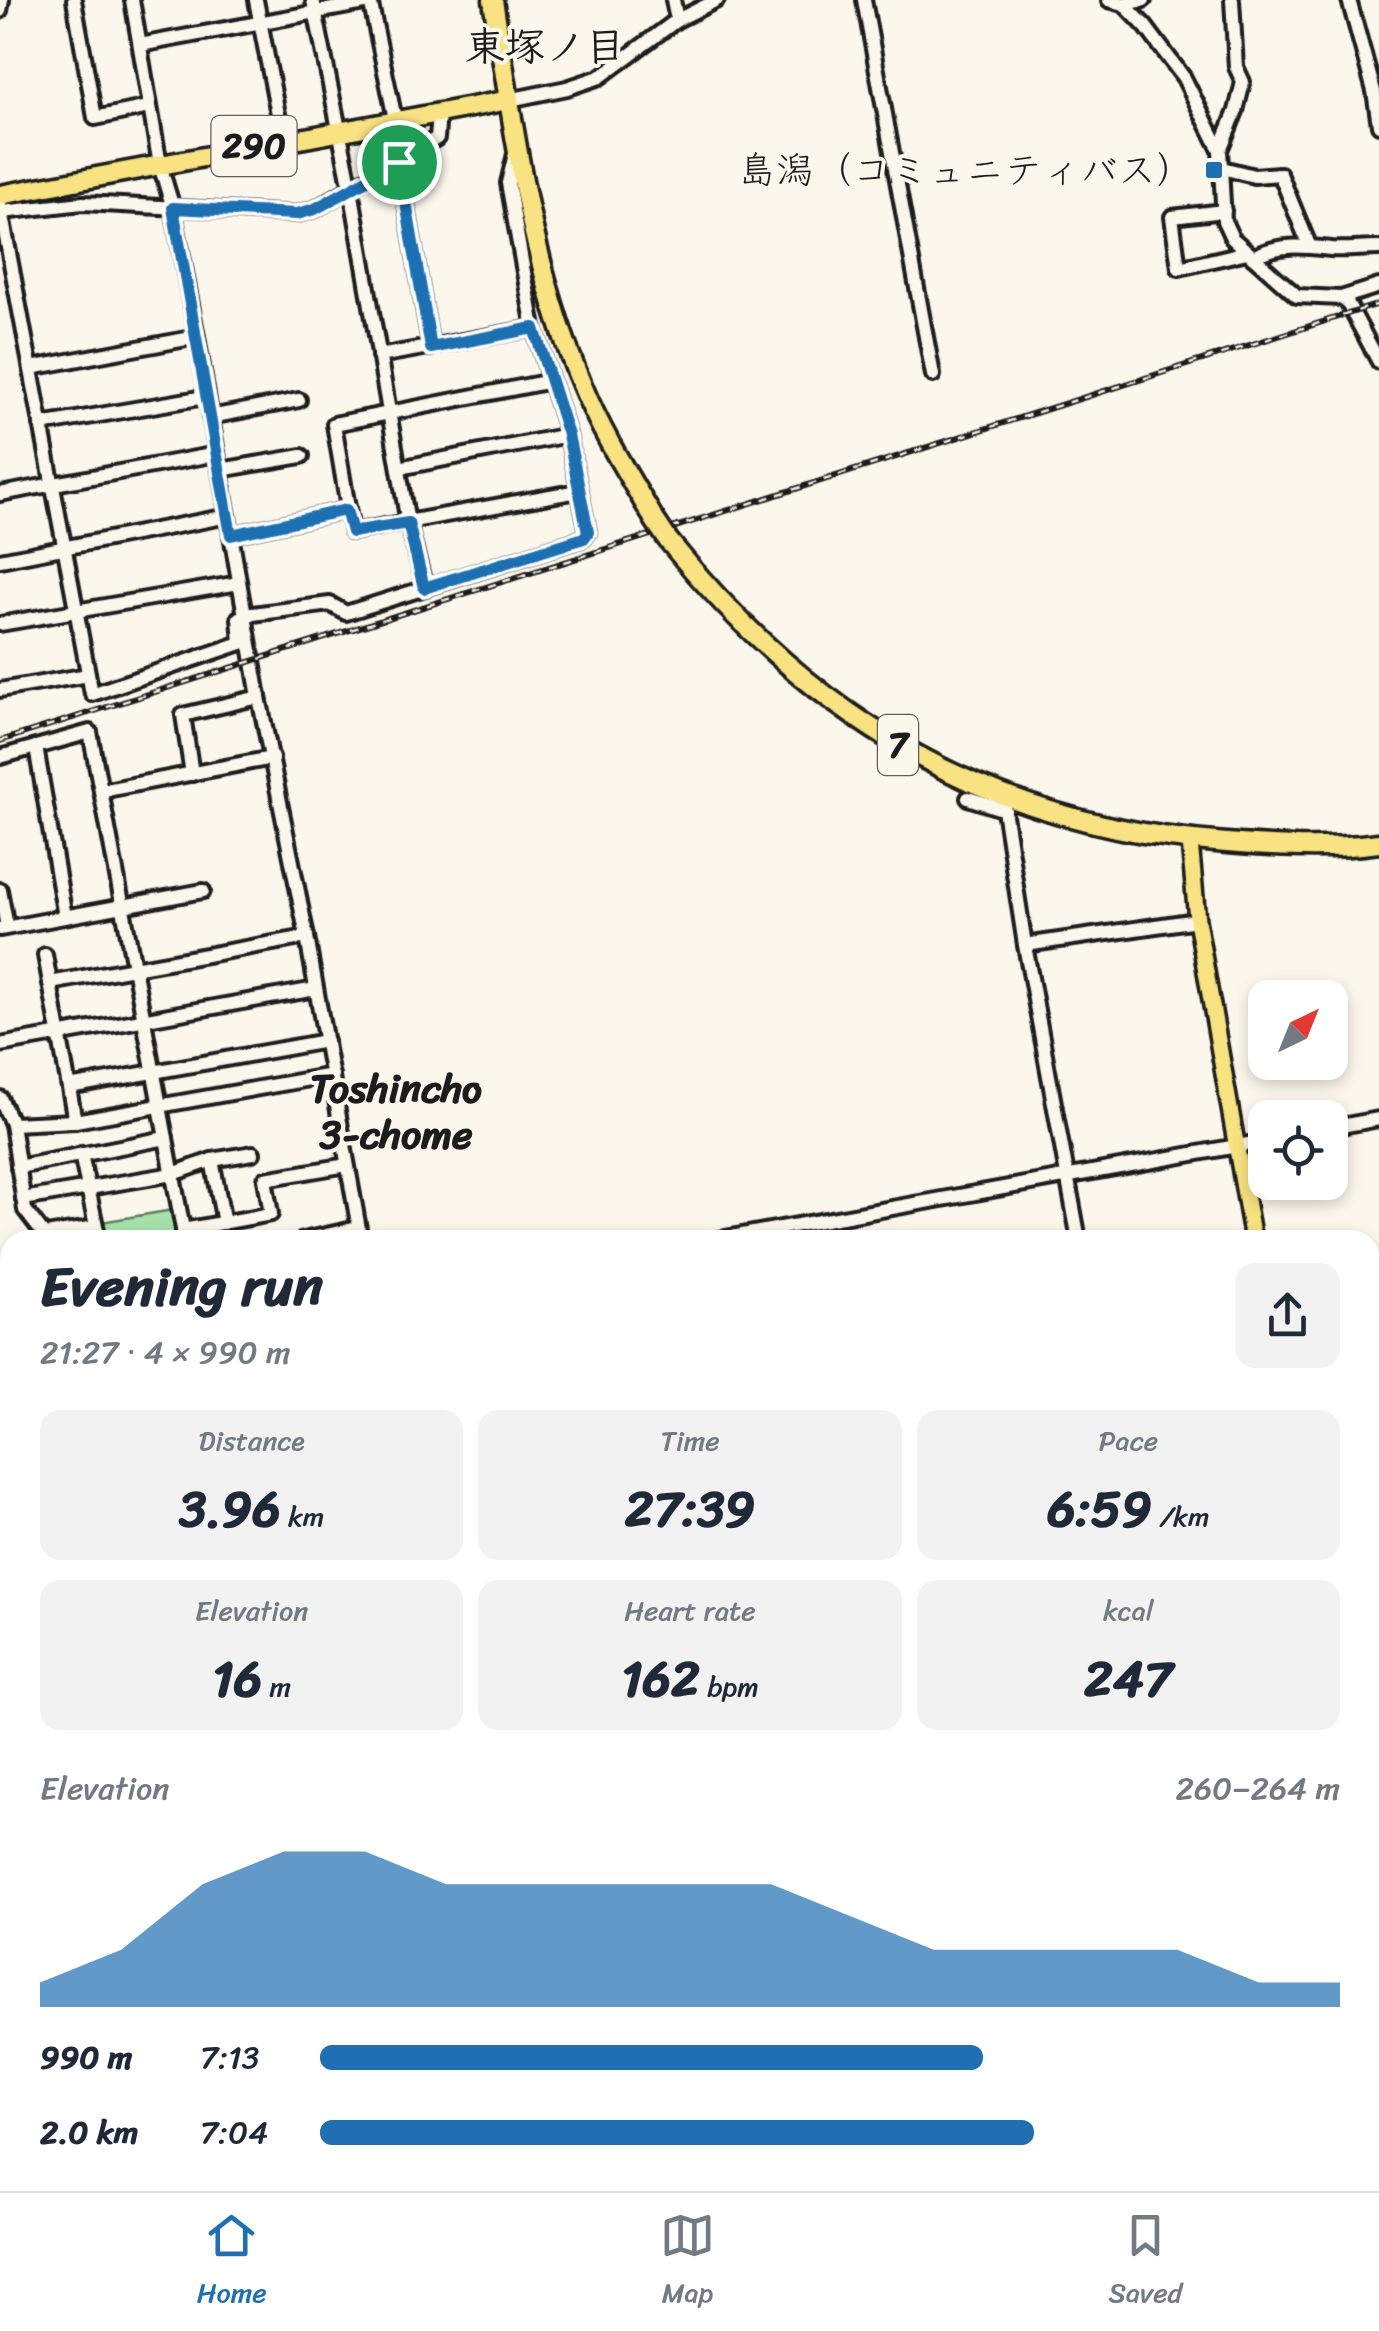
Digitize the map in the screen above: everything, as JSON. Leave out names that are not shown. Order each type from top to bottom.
[{"type":"highway","name":"7","points":[[493,0],[516,150],[559,326],[598,421],[654,519],[748,630],[815,688],[912,753],[1004,803],[1092,825],[1190,842],[1327,848],[1379,843]]},
{"type":"highway","name":"290","points":[[0,204],[160,165],[509,100]]},
{"type":"main road","points":[[1190,842],[1197,920],[1250,1230]]},
{"type":"street","points":[[0,11],[2,0]]},
{"type":"street","points":[[74,0],[95,118],[149,107]]},
{"type":"street","points":[[132,0],[359,1230]]},
{"type":"street","points":[[256,0],[283,140]]},
{"type":"street","points":[[673,0],[677,20]]},
{"type":"street","points":[[509,100],[600,77],[677,20],[717,0]]},
{"type":"street","points":[[864,0],[933,375]]},
{"type":"street","points":[[1108,0],[1124,4],[1144,0]]},
{"type":"street","points":[[1220,150],[1243,82],[1236,67],[1232,0]]},
{"type":"street","points":[[1349,0],[1372,65],[1379,126]]},
{"type":"street","points":[[140,44],[260,23],[315,6],[370,1],[396,119]]},
{"type":"street","points":[[1124,4],[1184,78],[1220,150],[1224,221],[1232,238],[1298,296],[1341,298],[1379,286]]},
{"type":"street","points":[[315,6],[351,189],[408,523],[424,588]]},
{"type":"street","points":[[439,113],[437,138],[315,209],[297,214],[83,203],[0,204],[92,694],[242,642],[239,618],[245,614],[330,604],[346,613],[584,538],[588,532],[568,435],[534,328],[508,183],[516,150]]},
{"type":"street","points":[[399,162],[431,348]]},
{"type":"street","points":[[1222,168],[1254,176],[1280,174],[1309,245]]},
{"type":"street","points":[[1224,211],[1172,217],[1179,268],[1269,249],[1309,245],[1379,248]]},
{"type":"street","points":[[1341,298],[1348,302],[1379,362]]},
{"type":"street","points":[[379,356],[534,328]]},
{"type":"street","points":[[30,368],[197,337]]},
{"type":"street","points":[[551,381],[334,424],[346,510],[352,532],[578,491]]},
{"type":"street","points":[[41,425],[206,397]]},
{"type":"street","points":[[210,418],[299,400]]},
{"type":"street","points":[[399,468],[568,435]]},
{"type":"street","points":[[0,494],[217,454]]},
{"type":"street","points":[[220,470],[302,456]]},
{"type":"street","points":[[231,535],[346,510]]},
{"type":"street","points":[[0,560],[228,516]]},
{"type":"street","points":[[0,624],[239,583]]},
{"type":"street","points":[[0,690],[88,675]]},
{"type":"street","points":[[192,774],[182,714],[258,697]]},
{"type":"street","points":[[0,757],[90,732],[183,1230]]},
{"type":"street","points":[[36,747],[65,917]]},
{"type":"street","points":[[101,791],[272,758]]},
{"type":"street","points":[[968,798],[1004,803],[1025,945],[1077,1230]]},
{"type":"street","points":[[0,890],[4,928],[203,891]]},
{"type":"street","points":[[1025,945],[1197,920]]},
{"type":"street","points":[[50,982],[307,937]]},
{"type":"street","points":[[45,956],[75,1121]]},
{"type":"street","points":[[0,1045],[316,989]]},
{"type":"street","points":[[70,1087],[326,1041]]},
{"type":"street","points":[[12,1124],[75,1121],[332,1076]]},
{"type":"street","points":[[0,1098],[12,1124],[25,1210],[41,1230]]},
{"type":"street","points":[[1348,1125],[1379,1119]]},
{"type":"street","points":[[18,1167],[166,1138]]},
{"type":"street","points":[[770,1230],[1248,1144]]},
{"type":"street","points":[[23,1199],[173,1174],[212,1160],[253,1153]]},
{"type":"street","points":[[81,1154],[96,1230]]},
{"type":"street","points":[[212,1160],[224,1223]]},
{"type":"street","points":[[201,1230],[271,1214],[265,1179],[348,1165]]},
{"type":"green space","points":[[173,1210],[176,1230],[103,1230],[101,1222]]},
{"type":"railway","points":[[0,741],[1379,304]]},
{"type":"place","name":"島潟（コミュニティバス）","points":[[1214,170]]},
{"type":"district","name":"東塚ノ目","points":[[545,46]]},
{"type":"district","name":"Toshincho 3-chome","points":[[396,1111]]},
{"type":"route","points":[[399,162],[431,348],[534,328],[568,435],[588,532],[584,538],[424,588],[408,523],[352,532],[346,510],[231,535],[173,208],[297,214],[315,209],[399,162]]}]
